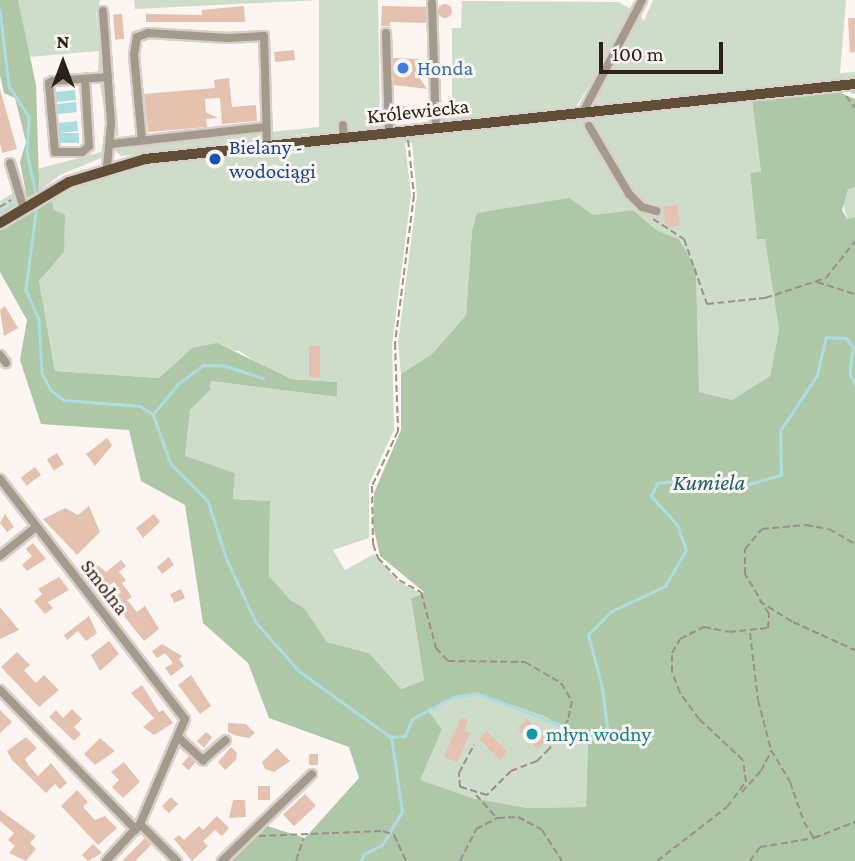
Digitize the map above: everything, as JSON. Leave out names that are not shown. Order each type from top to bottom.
[{"type":"main road","name":"Królewiecka","points":[[0,223],[29,200],[107,167],[156,157],[855,84]]},
{"type":"street","points":[[582,114],[642,0]]},
{"type":"street","points":[[432,3],[436,129]]},
{"type":"street","points":[[103,11],[111,144],[107,167]]},
{"type":"street","points":[[142,140],[133,48],[137,37],[148,33],[228,38],[264,36],[269,87],[267,146]]},
{"type":"street","points":[[386,33],[389,133]]},
{"type":"street","points":[[597,58],[606,66]]},
{"type":"street","points":[[85,79],[89,146],[82,152],[55,152],[48,85],[85,79],[108,77]]},
{"type":"street","points":[[343,125],[344,138]]},
{"type":"street","points":[[589,126],[620,181],[635,201],[653,211]]},
{"type":"street","points":[[111,144],[266,127]]},
{"type":"street","points":[[10,163],[29,200]]},
{"type":"street","points":[[0,355],[6,363]]},
{"type":"street","name":"Smolna","points":[[0,479],[184,717],[179,738]]},
{"type":"street","points":[[0,556],[36,527]]},
{"type":"street","points":[[0,690],[138,827],[177,861]]},
{"type":"street","points":[[106,861],[138,827],[179,738],[203,760],[226,740]]},
{"type":"street","points":[[222,861],[312,774]]},
{"type":"path","points":[[839,87],[855,108]]},
{"type":"path","points":[[407,131],[414,195],[395,343],[398,431],[372,486],[373,544],[378,558],[399,580],[421,592],[436,648],[448,661],[525,662],[545,671],[571,695],[568,720],[544,755],[510,771],[495,792],[476,795],[466,792],[458,780],[474,745]]},
{"type":"path","points":[[0,207],[29,200]]},
{"type":"path","points":[[653,211],[654,222],[684,239],[707,304],[765,298],[816,281],[834,271],[855,241]]},
{"type":"path","points":[[816,281],[855,293]]},
{"type":"path","points":[[741,792],[746,772],[743,760],[689,708],[672,672],[672,653],[691,629],[750,632],[768,628],[769,614],[756,598],[745,574],[745,549],[762,529],[806,525],[829,529],[855,544]]},
{"type":"path","points":[[756,598],[784,617],[855,650]]},
{"type":"path","points":[[750,632],[758,700],[771,750],[814,838]]},
{"type":"path","points":[[657,861],[741,792],[761,771],[771,750]]},
{"type":"path","points":[[476,795],[498,818]]},
{"type":"path","points":[[460,861],[476,829],[498,818],[518,817],[542,830],[562,861]]},
{"type":"path","points":[[750,861],[760,847],[814,838],[855,822]]},
{"type":"path","points":[[247,837],[304,837],[383,831],[394,835],[406,861]]},
{"type":"path","points":[[296,861],[304,837]]},
{"type":"green space","points":[[0,0],[18,0],[36,85],[39,181],[38,192],[27,198],[20,162],[26,142],[15,98],[4,93],[0,75]]},
{"type":"green space","points":[[18,0],[100,0],[96,14],[103,71],[98,73],[99,51],[29,57]]},
{"type":"green space","points":[[134,0],[319,0],[135,9]]},
{"type":"green space","points":[[319,0],[378,0],[380,121],[385,126],[348,132],[342,125],[338,134],[303,134],[278,140],[269,136],[269,132],[319,127]]},
{"type":"green space","points":[[653,0],[846,0],[840,73],[855,72],[855,80],[594,107],[591,103],[639,14],[644,21]]},
{"type":"green space","points":[[462,1],[618,2],[633,10],[605,61],[598,57],[602,65],[576,107],[441,121],[438,116],[452,114],[452,28],[461,28]]},
{"type":"green space","points":[[107,11],[119,137],[116,135]]},
{"type":"green space","points":[[99,79],[105,83],[108,120],[101,158],[60,175],[38,192],[37,169],[101,152],[107,124]]},
{"type":"green space","points":[[836,91],[855,99],[855,187],[848,189],[842,210],[847,219],[855,217],[855,861],[222,861],[261,824],[305,838],[359,778],[349,747],[269,718],[248,663],[203,623],[185,505],[141,481],[129,430],[41,424],[20,360],[27,320],[0,272],[0,228],[51,195],[54,210],[65,215],[64,252],[39,281],[55,371],[159,378],[192,348],[217,343],[291,379],[337,382],[337,397],[211,381],[210,390],[190,410],[185,456],[235,473],[233,499],[270,501],[269,576],[290,600],[305,609],[327,642],[369,653],[401,689],[424,680],[411,599],[424,592],[380,556],[373,525],[374,493],[401,430],[401,374],[432,354],[466,315],[472,231],[477,213],[569,198],[593,215],[633,210],[658,231],[679,239],[696,268],[699,392],[732,400],[770,376],[779,330],[765,239],[757,239],[750,173],[761,172],[752,100]],"holes":[[[477,693],[546,717],[588,740],[586,807],[528,808],[472,798],[420,780],[442,729],[427,710],[453,697]]]},
{"type":"green space","points":[[752,100],[761,173],[750,174],[757,238],[765,238],[779,330],[770,376],[732,400],[699,392],[696,268],[679,239],[658,231],[633,210],[472,231],[466,315],[432,354],[401,374],[398,343],[417,195],[412,143],[405,143],[411,195],[392,344],[394,430],[369,484],[369,538],[333,550],[345,570],[374,554],[398,581],[420,593],[411,600],[424,680],[400,689],[369,653],[327,642],[305,609],[290,601],[269,576],[270,501],[233,499],[235,473],[185,457],[190,409],[210,390],[211,381],[336,397],[337,382],[291,379],[266,370],[240,351],[192,348],[159,378],[55,371],[39,281],[64,252],[51,195],[65,188],[152,161]]},
{"type":"green space","points":[[398,103],[432,117],[430,122],[396,108]]},
{"type":"green space","points":[[261,133],[256,140],[262,139],[256,142],[121,156],[114,150],[120,145]]},
{"type":"green space","points":[[855,187],[855,217],[847,219],[842,199],[848,188]]},
{"type":"green space","points":[[22,188],[27,198],[0,218],[0,201]]},
{"type":"green space","points":[[477,693],[546,717],[588,739],[586,807],[528,808],[472,798],[419,780],[442,729],[427,711],[453,697]]},
{"type":"water","points":[[75,90],[76,100],[55,102],[54,92]]},
{"type":"water","points":[[76,102],[77,112],[56,114],[55,104]]},
{"type":"water","points":[[77,121],[78,131],[57,133],[56,123]]},
{"type":"water","points":[[58,133],[79,133],[79,143],[58,143]]},
{"type":"building","points":[[442,4],[448,4],[452,11],[448,18],[442,18],[438,14],[438,8]]},
{"type":"building","points":[[244,6],[245,22],[146,22],[146,14],[202,15],[202,10]]},
{"type":"building","name":"Honda","points":[[382,6],[426,7],[426,23],[390,22],[390,26],[381,26]]},
{"type":"building","points":[[122,14],[124,39],[115,40],[113,15]]},
{"type":"building","points":[[848,18],[855,18],[855,52],[850,53]]},
{"type":"building","points":[[294,50],[295,60],[275,62],[274,52]]},
{"type":"building","name":"Honda","points":[[393,58],[419,59],[419,77],[427,89],[394,85]]},
{"type":"building","points":[[229,78],[232,107],[256,105],[257,121],[222,124],[220,98],[205,99],[206,112],[218,118],[206,119],[207,127],[148,132],[144,94],[215,88],[214,80]]},
{"type":"building","points":[[0,89],[17,149],[2,153],[0,143]]},
{"type":"building","points":[[677,205],[680,226],[666,228],[663,207]]},
{"type":"building","points":[[5,306],[18,328],[4,336],[0,310]]},
{"type":"building","points":[[309,346],[320,346],[320,378],[309,378]]},
{"type":"building","points":[[107,438],[112,445],[95,466],[86,454]]},
{"type":"building","points":[[57,453],[64,464],[54,470],[47,459]]},
{"type":"building","points":[[35,467],[41,475],[27,486],[21,478]]},
{"type":"building","points":[[89,506],[100,532],[77,555],[43,519],[65,508],[78,515]]},
{"type":"building","points":[[5,514],[14,527],[7,532],[0,523]]},
{"type":"building","points":[[154,514],[160,522],[143,538],[136,528]]},
{"type":"building","points":[[33,543],[46,559],[27,571],[22,565],[32,556],[26,549]]},
{"type":"building","points":[[169,557],[174,565],[162,574],[157,567]]},
{"type":"building","points":[[91,560],[106,572],[121,560],[126,566],[119,572],[126,580],[122,583],[132,597],[127,600],[137,612],[145,606],[159,629],[144,641],[111,600],[121,592],[114,582],[104,590],[85,565]]},
{"type":"building","points":[[59,577],[69,590],[48,602],[53,608],[45,614],[34,601],[42,594],[38,589]]},
{"type":"building","points":[[181,589],[185,598],[174,603],[170,594]]},
{"type":"building","points":[[0,607],[19,630],[0,639]]},
{"type":"building","points":[[89,616],[97,633],[86,641],[78,631],[67,640],[64,635]]},
{"type":"building","points":[[109,641],[119,654],[100,671],[91,655]]},
{"type":"building","points":[[162,644],[182,656],[179,659],[184,666],[171,676],[165,668],[173,663],[165,653],[157,658],[152,651]]},
{"type":"building","points":[[17,652],[30,665],[24,670],[36,683],[44,675],[59,690],[39,707],[1,667]]},
{"type":"building","points":[[191,675],[211,706],[200,714],[178,685]]},
{"type":"building","points":[[142,685],[159,712],[163,710],[173,723],[154,735],[143,727],[154,718],[131,693]]},
{"type":"building","points":[[72,709],[82,719],[74,727],[81,734],[74,741],[49,717],[56,710],[63,718]]},
{"type":"building","points":[[0,710],[12,722],[0,733]]},
{"type":"building","points":[[461,717],[468,720],[464,731],[470,733],[457,762],[444,757]]},
{"type":"building","name":"młyn wodny","points":[[527,719],[547,740],[538,749],[518,728]]},
{"type":"building","points":[[228,723],[246,724],[255,733],[249,738],[237,736],[228,732]]},
{"type":"building","points":[[487,731],[508,753],[500,760],[479,739]]},
{"type":"building","points":[[206,732],[212,737],[204,748],[197,741]]},
{"type":"building","points":[[26,737],[37,748],[25,759],[29,766],[38,776],[51,763],[67,783],[60,789],[55,784],[46,793],[12,760],[7,751]]},
{"type":"building","points":[[100,738],[115,751],[95,765],[84,754]]},
{"type":"building","points":[[231,747],[237,753],[236,760],[225,770],[218,762]]},
{"type":"building","points":[[277,748],[290,761],[274,772],[265,769],[262,762]]},
{"type":"building","points":[[309,754],[318,754],[318,765],[309,765]]},
{"type":"building","points":[[189,756],[196,762],[189,770],[182,764]]},
{"type":"building","points":[[124,762],[140,782],[123,798],[112,787],[119,780],[111,772]]},
{"type":"building","points":[[258,786],[270,786],[270,800],[258,800]]},
{"type":"building","points":[[77,790],[88,802],[83,807],[95,820],[105,816],[117,828],[98,845],[61,806]]},
{"type":"building","points":[[305,794],[316,806],[294,826],[283,814]]},
{"type":"building","points":[[171,797],[178,804],[169,813],[162,806]]},
{"type":"building","points":[[233,800],[245,800],[246,817],[229,818]]},
{"type":"building","points":[[0,810],[36,836],[30,843],[36,849],[26,861],[9,853],[15,846],[8,840],[14,833],[0,821]]},
{"type":"building","points":[[217,816],[229,828],[222,836],[215,830],[203,841],[208,846],[192,861],[174,839],[179,835],[184,840],[199,826],[203,830]]},
{"type":"building","points":[[145,838],[151,845],[135,861],[122,861]]},
{"type":"building","points":[[93,844],[102,853],[88,861],[82,855]]},
{"type":"waterway","points":[[0,10],[9,86],[29,117],[27,152],[37,199]]},
{"type":"waterway","points":[[0,214],[13,205]]},
{"type":"waterway","points":[[37,205],[26,290],[39,319],[42,373],[51,390],[64,400],[140,406],[153,414],[171,464],[208,501],[227,560],[256,622],[299,671],[391,737]]},
{"type":"waterway","name":"Kumiela","points":[[567,728],[597,740],[607,728],[602,688],[588,635],[610,612],[665,586],[686,550],[677,525],[651,496],[657,483],[702,478],[749,484],[781,475],[780,431],[817,375],[826,337],[846,338],[853,347],[850,374],[855,384]]},
{"type":"waterway","points":[[153,414],[178,384],[203,365],[226,366],[263,378]]},
{"type":"waterway","name":"Kumiela","points":[[391,737],[405,736],[412,719],[453,697],[477,693],[561,725]]},
{"type":"waterway","name":"Kumiela","points":[[361,861],[364,854],[382,845],[402,812],[391,737]]},
{"type":"place","name":"Honda","points":[[403,68]]},
{"type":"place","name":"Bielany - wodociągi","points":[[215,159]]},
{"type":"place","name":"młyn wodny","points":[[532,734]]}]
